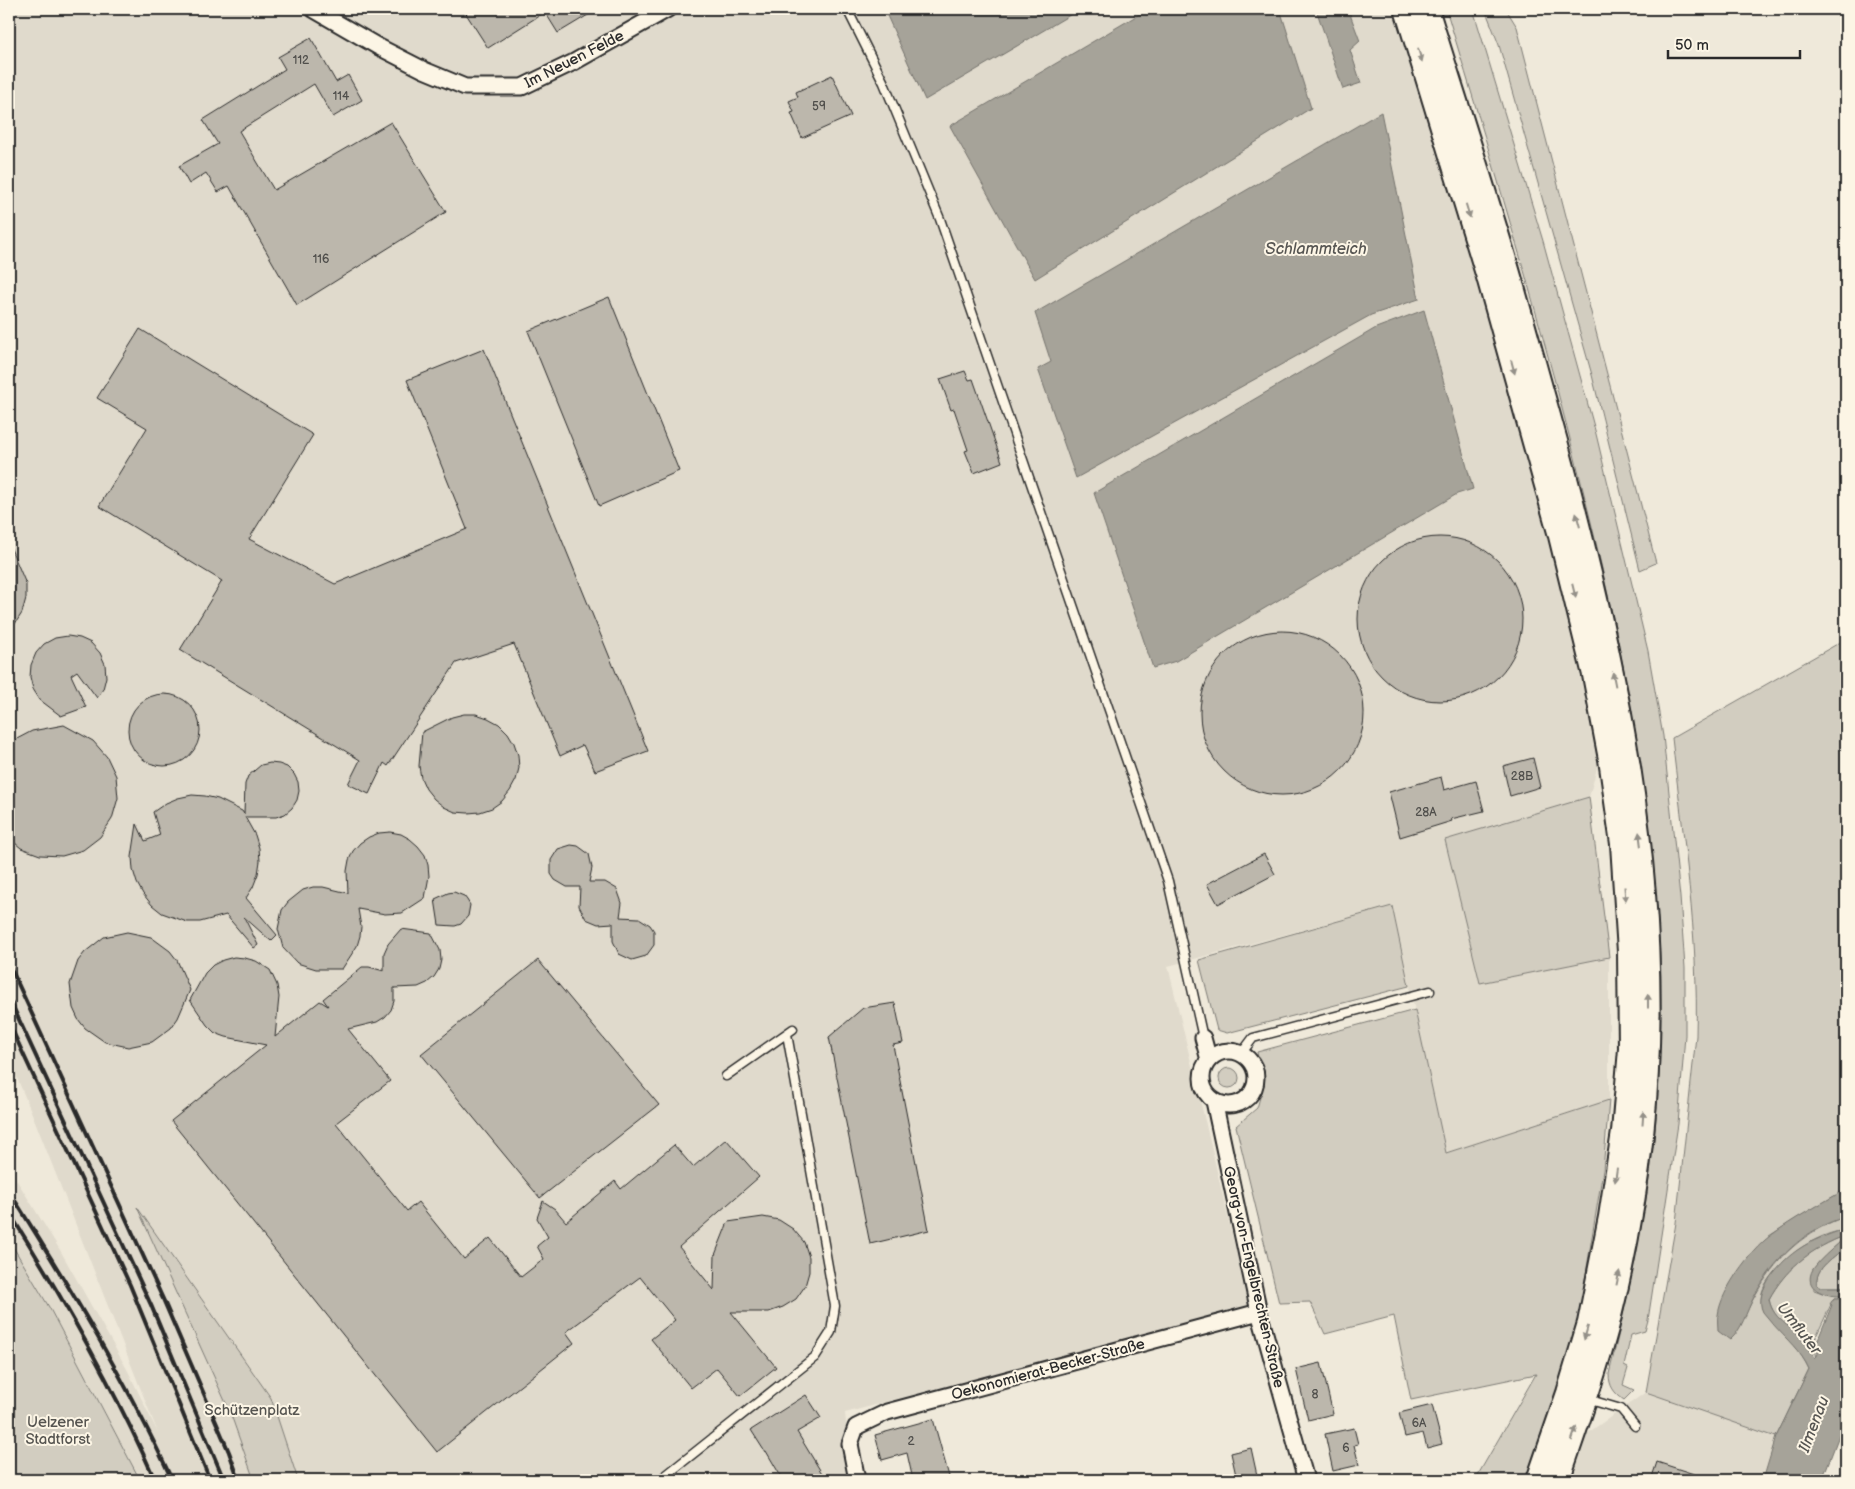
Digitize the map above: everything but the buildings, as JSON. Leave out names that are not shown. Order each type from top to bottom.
[{"type":"main road","points":[[1406,9],[1488,277],[1559,532],[1596,684],[1610,759],[1622,844],[1629,952],[1630,1030],[1623,1132],[1610,1217],[1577,1396],[1558,1480]]},
{"type":"main road","points":[[1427,9],[1508,269],[1580,528],[1612,670],[1628,755],[1640,842],[1648,950],[1648,1050],[1642,1133],[1631,1217],[1607,1328],[1538,1480]]},
{"type":"street","name":"Im Neuen Felde","points":[[313,9],[377,46],[424,70],[465,87],[522,87],[574,62],[668,9]]},
{"type":"street","points":[[1203,1038],[1209,1060],[1224,1051],[1241,1054],[1253,1064],[1256,1071],[1255,1089],[1246,1100],[1236,1105],[1224,1105],[1214,1101]]},
{"type":"street","name":"Georg-von-Engelbrechten-Straße","points":[[1209,1060],[1202,1073],[1202,1083],[1205,1091],[1214,1101],[1259,1312],[1306,1480]]},
{"type":"street","name":"Oekonomierat-Becker-Straße","points":[[856,1480],[850,1444],[856,1427],[887,1412],[1259,1312]]},
{"type":"lane","points":[[848,9],[884,83],[940,219],[1168,881],[1203,1038]]},
{"type":"lane","points":[[1241,1054],[1253,1038],[1430,991]]},
{"type":"lane","points":[[660,1480],[815,1357],[831,1332],[835,1306],[790,1032],[726,1076]]},
{"type":"lane","points":[[1577,1396],[1620,1409],[1636,1426]]},
{"type":"shaded area","points":[[9,9],[1396,9],[1481,280],[1559,576],[1599,761],[1589,797],[1445,840],[1480,983],[1609,957],[1609,1100],[1446,1153],[1392,906],[1168,966],[1249,1305],[845,1413],[852,1480],[298,1480],[271,1398],[139,1210],[230,1412],[254,1480],[140,1480],[49,1307],[9,1240],[9,1168],[60,1250],[128,1371],[158,1433],[9,1059]]},
{"type":"shaded area","points":[[1646,1392],[1776,1437],[1763,1480],[1566,1480],[1585,1435]]},
{"type":"green space","points":[[1446,9],[1473,9],[1543,241],[1596,434],[1648,651],[1663,736],[1680,897],[1685,968],[1685,1035],[1678,1124],[1648,1320],[1645,1331],[1631,1335],[1624,1366],[1628,1368],[1623,1385],[1634,1390],[1624,1400],[1613,1389],[1609,1374],[1632,1275],[1648,1187],[1655,1128],[1659,1067],[1661,962],[1648,816],[1633,717],[1602,570],[1575,457],[1522,264]]},
{"type":"green space","points":[[1485,9],[1506,9],[1517,27],[1656,563],[1640,570],[1592,375],[1499,45]]},
{"type":"green space","points":[[1846,639],[1846,1189],[1769,1236],[1746,1313],[1767,1276],[1794,1246],[1818,1229],[1835,1220],[1846,1217],[1846,1231],[1826,1235],[1799,1249],[1774,1273],[1763,1289],[1761,1302],[1766,1314],[1798,1352],[1809,1369],[1776,1437],[1646,1392],[1676,1223],[1696,1036],[1693,924],[1672,738]]},
{"type":"green space","points":[[1589,797],[1609,957],[1480,983],[1445,840]]},
{"type":"green space","points":[[1392,906],[1409,986],[1227,1033],[1217,1030],[1199,960]]},
{"type":"green space","points":[[1415,1010],[1446,1153],[1609,1100],[1603,1170],[1580,1310],[1552,1410],[1525,1480],[1475,1480],[1536,1374],[1411,1400],[1394,1316],[1325,1334],[1310,1302],[1279,1303],[1236,1126],[1257,1108],[1263,1087],[1257,1052]]},
{"type":"green space","points":[[1225,1068],[1233,1068],[1239,1074],[1239,1082],[1233,1088],[1225,1088],[1219,1082],[1219,1074]]},
{"type":"green space","name":"Schützenplatz","points":[[137,1207],[271,1398],[298,1480],[254,1480],[230,1412]]},
{"type":"green space","points":[[1839,1238],[1841,1240],[1839,1243],[1813,1270],[1814,1290],[1825,1294],[1840,1295],[1839,1298],[1834,1298],[1813,1343],[1817,1357],[1815,1359],[1803,1339],[1775,1314],[1769,1299],[1782,1279],[1798,1262],[1817,1249]]},
{"type":"green space","name":"Uelzener Stadtforst","points":[[9,1240],[49,1307],[140,1480],[9,1480]]},
{"type":"green space","points":[[1846,1246],[1846,1280],[1844,1287],[1821,1287],[1817,1285],[1817,1279],[1822,1268]]},
{"type":"water","points":[[884,9],[1080,9],[925,100]]},
{"type":"water","points":[[1148,9],[1280,9],[1311,108],[1035,279],[950,126]]},
{"type":"water","points":[[1316,9],[1348,9],[1360,41],[1350,50],[1361,83],[1343,89]]},
{"type":"water","name":"Schlammteich","points":[[1381,112],[1419,299],[1371,315],[1076,478],[1038,369],[1051,362],[1035,313]]},
{"type":"water","points":[[1424,310],[1473,489],[1457,494],[1176,661],[1153,668],[1094,493],[1376,328]]},
{"type":"water","points":[[1846,1189],[1846,1217],[1831,1222],[1804,1237],[1780,1259],[1761,1284],[1741,1326],[1730,1340],[1718,1331],[1720,1305],[1730,1283],[1754,1251],[1779,1229]]},
{"type":"water","name":"Ilmenau","points":[[1842,1230],[1846,1231],[1846,1246],[1822,1268],[1817,1279],[1817,1285],[1821,1287],[1844,1287],[1846,1280],[1846,1417],[1822,1480],[1763,1480],[1776,1437],[1809,1369],[1798,1351],[1763,1312],[1761,1304],[1765,1285],[1785,1260],[1799,1249],[1820,1238]],"holes":[[[1839,1238],[1841,1240],[1816,1265],[1810,1276],[1810,1282],[1817,1290],[1828,1295],[1840,1296],[1839,1298],[1834,1298],[1830,1304],[1832,1305],[1816,1344],[1818,1354],[1815,1359],[1803,1338],[1775,1313],[1769,1299],[1782,1279],[1798,1262],[1828,1243]]]},
{"type":"railway","points":[[9,964],[163,1299],[229,1452],[239,1480]]},
{"type":"railway","points":[[9,998],[151,1305],[224,1480]]},
{"type":"railway","points":[[9,1023],[130,1285],[210,1480]]},
{"type":"railway","points":[[9,1191],[53,1261],[116,1369],[172,1480]]},
{"type":"railway","points":[[9,1212],[87,1343],[155,1480]]},
{"type":"water label","name":"Umfluter","points":[[1800,1328]]}]
